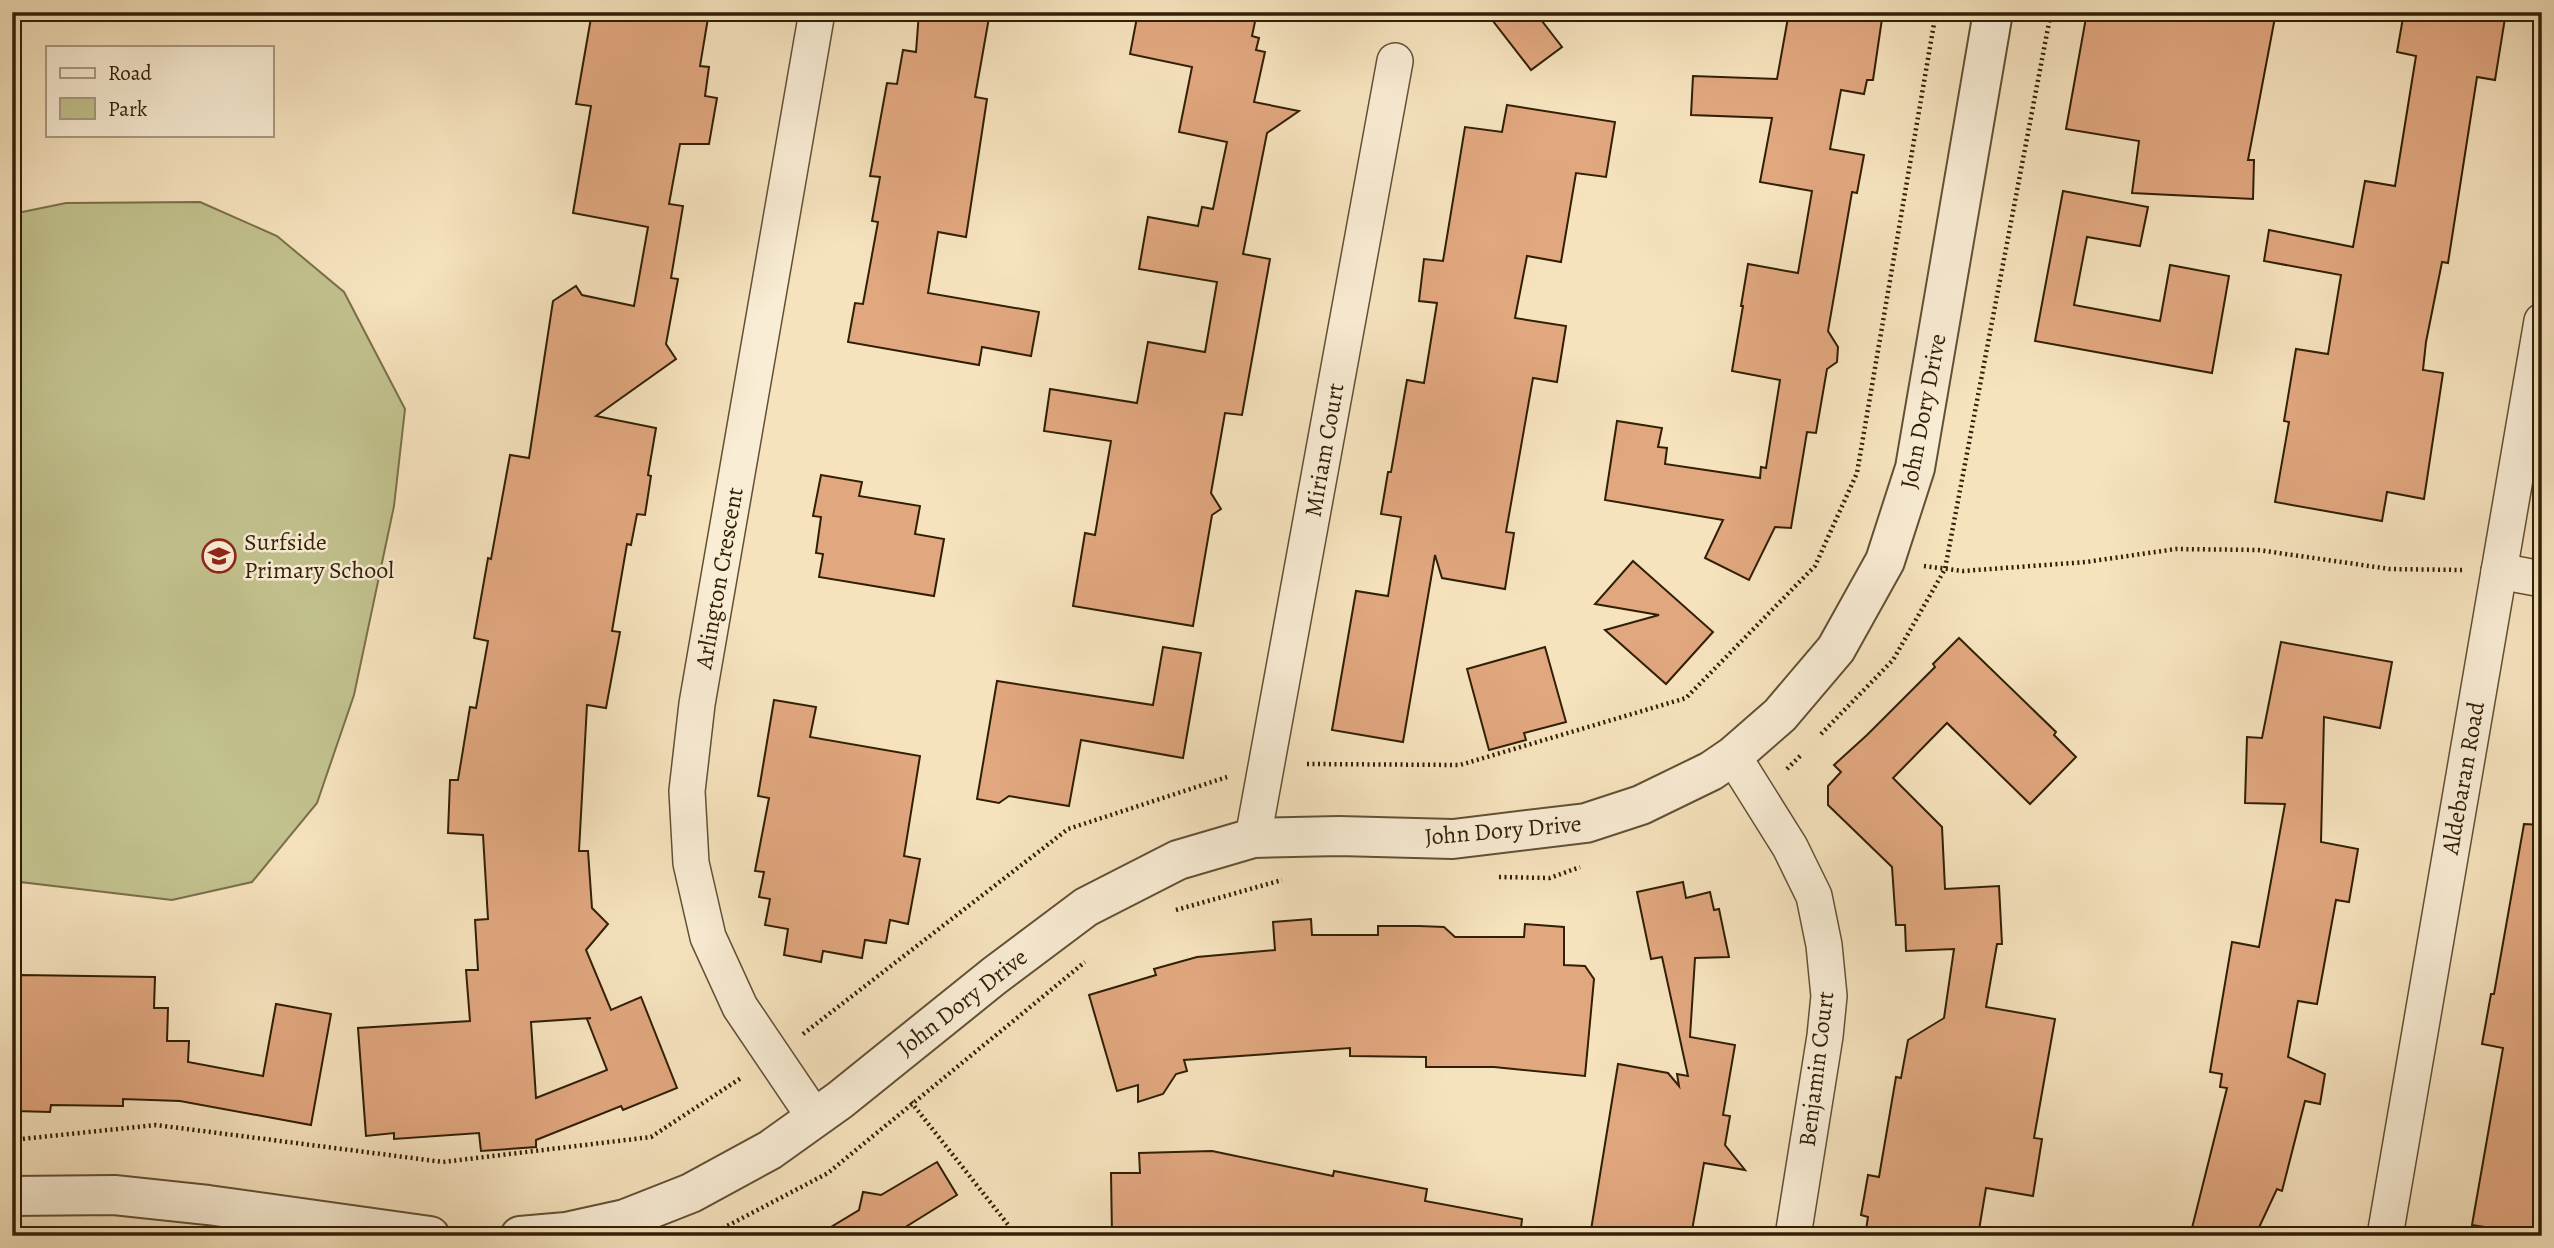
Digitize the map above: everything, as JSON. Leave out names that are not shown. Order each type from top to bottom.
[{"type":"street","name":"Arlington Crescent","points":[[815,1118],[740,1007],[708,937],[691,863],[687,791],[697,704],[817,12]]},
{"type":"street","name":"John Dory Drive","points":[[520,1236],[566,1232],[625,1219],[691,1193],[770,1150],[1086,907],[1178,860],[1253,838],[1339,836],[1453,839],[1586,823],[1641,805],[1712,771],[1733,756],[1780,715],[1836,649],[1885,561],[1915,468],[1993,12]]},
{"type":"street","name":"Miriam Court","points":[[1253,838],[1395,61]]},
{"type":"street","name":"Aldebaran Road","points":[[2385,1236],[2542,321]]},
{"type":"street","points":[[2499,571],[2542,579]]},
{"type":"street","name":"Benjamin Court","points":[[1733,756],[1790,847],[1814,896],[1824,945],[1829,996],[1825,1036],[1793,1236]]},
{"type":"street","points":[[12,1196],[114,1195],[208,1205],[430,1236]]},
{"type":"path","points":[[12,1140],[156,1125],[443,1162],[651,1137],[773,1057],[1068,830],[1267,764],[1460,765],[1686,698],[1815,566],[1857,473],[1936,12]]},
{"type":"path","points":[[1816,739],[1893,660],[1945,569],[2051,12]]},
{"type":"path","points":[[1885,561],[1963,571],[2086,562],[2176,549],[2258,550],[2390,569],[2499,571]]},
{"type":"path","points":[[1759,798],[1807,749]]},
{"type":"path","points":[[1497,877],[1550,878],[1590,863]]},
{"type":"path","points":[[1163,914],[1284,880]]},
{"type":"path","points":[[708,1236],[828,1173],[1093,956]]},
{"type":"path","points":[[883,1065],[1017,1236]]},
{"type":"green space","name":"Surfside Primary School","points":[[200,202],[277,236],[344,292],[405,409],[394,506],[354,695],[317,803],[252,882],[172,900],[12,881],[12,214],[66,203]]},
{"type":"building","points":[[592,12],[709,12],[700,66],[709,67],[705,96],[717,98],[709,144],[680,144],[669,204],[683,206],[671,278],[678,279],[666,344],[676,359],[596,416],[656,428],[645,515],[637,514],[631,545],[627,544],[612,631],[620,632],[606,708],[587,705],[579,851],[588,851],[592,908],[608,924],[586,950],[611,1010],[641,997],[677,1088],[623,1110],[621,1106],[536,1140],[536,1147],[481,1151],[479,1133],[394,1139],[394,1133],[366,1136],[358,1028],[470,1021],[466,970],[478,970],[475,920],[488,919],[483,835],[448,833],[450,780],[458,780],[470,707],[476,708],[488,641],[474,638],[488,558],[491,559],[510,455],[529,458],[553,301],[576,286],[582,295],[634,306],[648,227],[573,213],[591,106],[576,104]],"holes":[[[591,1018],[587,1019],[607,1070],[536,1098],[531,1022]]]},
{"type":"building","points":[[919,12],[990,12],[975,97],[987,99],[966,237],[938,232],[928,293],[1039,312],[1031,356],[982,347],[979,365],[848,342],[855,303],[863,304],[878,222],[872,221],[880,177],[870,176],[887,83],[897,84],[903,50],[916,52]]},
{"type":"building","points":[[1138,12],[1257,12],[1252,36],[1259,38],[1256,50],[1265,52],[1254,102],[1299,111],[1267,133],[1243,254],[1270,259],[1242,415],[1225,413],[1211,493],[1221,509],[1212,515],[1193,626],[1073,606],[1085,533],[1095,535],[1111,441],[1044,431],[1050,389],[1137,403],[1148,342],[1205,352],[1217,282],[1139,269],[1148,217],[1198,226],[1202,207],[1213,209],[1227,142],[1179,132],[1192,67],[1130,54]]},
{"type":"building","points":[[1486,12],[1535,12],[1562,47],[1531,70]]},
{"type":"building","points":[[1789,12],[1883,12],[1873,80],[1867,80],[1864,94],[1841,90],[1830,149],[1864,155],[1857,193],[1852,192],[1828,331],[1838,347],[1837,362],[1827,369],[1816,433],[1807,432],[1791,528],[1775,527],[1749,580],[1705,558],[1723,520],[1605,500],[1617,421],[1662,428],[1658,447],[1667,448],[1665,464],[1760,478],[1761,467],[1766,468],[1780,380],[1732,371],[1741,306],[1748,264],[1798,273],[1812,191],[1760,182],[1772,118],[1691,115],[1693,76],[1777,79]]},
{"type":"building","points":[[2087,12],[2276,12],[2248,160],[2254,160],[2253,199],[2132,193],[2139,141],[2066,129]]},
{"type":"building","points":[[2404,12],[2506,12],[2495,80],[2477,77],[2448,263],[2442,262],[2426,342],[2423,370],[2443,373],[2424,499],[2387,492],[2382,521],[2275,502],[2289,422],[2284,421],[2296,349],[2328,354],[2341,275],[2264,261],[2269,230],[2353,247],[2365,181],[2395,186],[2416,56],[2397,52]]},
{"type":"building","points":[[1507,105],[1615,122],[1606,177],[1576,173],[1561,262],[1527,256],[1515,318],[1566,326],[1557,382],[1533,378],[1506,532],[1514,533],[1505,589],[1442,578],[1435,555],[1403,742],[1332,730],[1356,591],[1388,596],[1401,517],[1381,514],[1388,472],[1391,472],[1407,380],[1424,383],[1437,303],[1419,301],[1424,259],[1443,261],[1465,127],[1502,132]]},
{"type":"building","points":[[2063,191],[2148,207],[2140,246],[2087,237],[2074,305],[2160,321],[2170,265],[2229,276],[2212,373],[2035,341]]},
{"type":"building","points":[[821,475],[862,482],[859,496],[920,506],[915,534],[944,539],[934,596],[819,577],[823,554],[816,553],[821,517],[813,516]]},
{"type":"building","points":[[1633,561],[1713,632],[1666,684],[1605,630],[1659,615],[1595,604]]},
{"type":"building","points":[[1959,638],[2056,732],[2054,735],[2076,757],[2030,804],[1947,723],[1893,778],[1942,827],[1945,889],[1999,886],[2002,944],[1997,944],[1986,1007],[2055,1019],[2034,1138],[2042,1139],[2033,1196],[1986,1188],[1978,1236],[1865,1236],[1868,1217],[1861,1215],[1868,1175],[1879,1177],[1896,1077],[1901,1078],[1908,1040],[1944,1018],[1954,949],[1906,951],[1905,925],[1896,925],[1892,867],[1828,805],[1828,786],[1841,772],[1834,765],[1935,667],[1933,664]]},
{"type":"building","points":[[2281,642],[2392,662],[2380,728],[2324,717],[2321,842],[2358,849],[2349,902],[2336,900],[2317,1004],[2298,1001],[2288,1057],[2325,1074],[2320,1104],[2305,1101],[2282,1191],[2277,1189],[2255,1236],[2190,1236],[2227,1088],[2220,1087],[2222,1074],[2210,1072],[2232,942],[2259,947],[2285,804],[2245,803],[2247,737],[2262,738]]},
{"type":"building","points":[[1163,647],[1201,653],[1183,758],[1081,740],[1069,806],[1009,796],[999,803],[977,799],[997,681],[1153,705]]},
{"type":"building","points":[[1545,647],[1566,722],[1524,733],[1526,740],[1489,750],[1467,669]]},
{"type":"building","points":[[774,700],[816,707],[810,737],[920,756],[904,856],[920,859],[908,924],[890,920],[886,943],[865,940],[862,958],[823,951],[821,962],[784,955],[788,929],[765,925],[770,899],[759,897],[764,872],[755,871],[769,798],[758,796]]},
{"type":"building","points":[[2524,824],[2542,825],[2542,1236],[2472,1225],[2503,1048],[2482,1044],[2491,994],[2494,994]]},
{"type":"building","points":[[1683,882],[1686,898],[1710,892],[1714,910],[1719,909],[1729,957],[1695,958],[1690,1037],[1735,1045],[1723,1115],[1730,1116],[1725,1145],[1745,1170],[1704,1163],[1691,1236],[1627,1236],[1591,1230],[1618,1064],[1668,1073],[1679,1086],[1677,1074],[1688,1076],[1662,957],[1651,959],[1637,892]]},
{"type":"building","points":[[1311,919],[1312,935],[1378,935],[1378,926],[1419,926],[1444,927],[1455,937],[1524,937],[1525,924],[1564,927],[1564,965],[1585,966],[1594,979],[1585,1076],[1494,1067],[1426,1067],[1426,1057],[1350,1056],[1350,1048],[1184,1060],[1187,1071],[1176,1074],[1163,1094],[1138,1102],[1138,1085],[1117,1091],[1089,995],[1156,975],[1154,969],[1197,957],[1275,950],[1273,922]]},
{"type":"building","points":[[21,975],[155,977],[154,1008],[168,1008],[167,1041],[189,1041],[188,1062],[263,1076],[276,1004],[331,1014],[311,1125],[180,1101],[123,1099],[123,1106],[51,1105],[50,1112],[15,1111]]},
{"type":"building","points":[[1212,1151],[1333,1176],[1334,1171],[1427,1189],[1425,1201],[1522,1219],[1520,1236],[1112,1236],[1111,1173],[1140,1173],[1139,1153]]},
{"type":"building","points":[[937,1162],[957,1195],[891,1236],[816,1236],[859,1210],[863,1192],[881,1195]]},
{"type":"place","name":"Surfside Primary School","points":[[219,556]]}]
